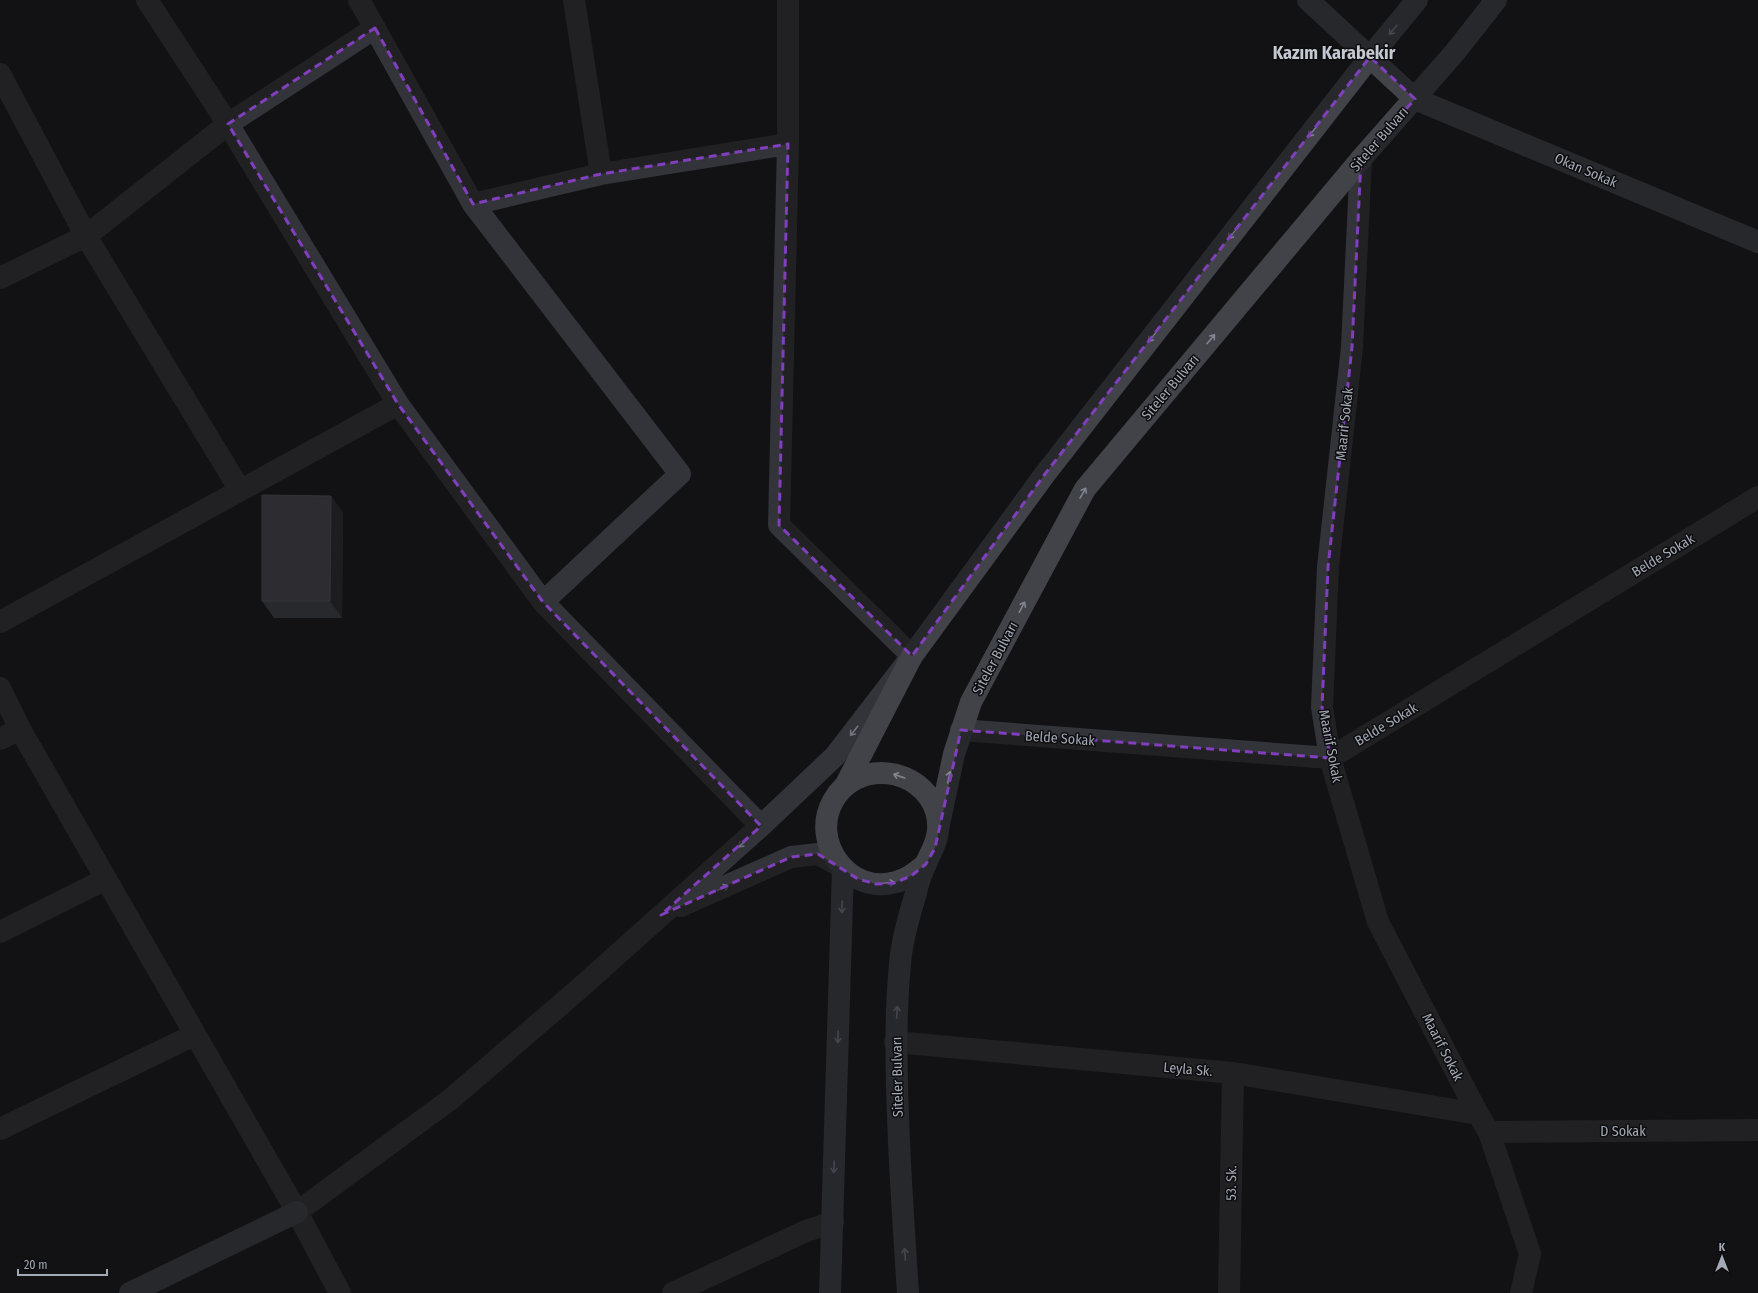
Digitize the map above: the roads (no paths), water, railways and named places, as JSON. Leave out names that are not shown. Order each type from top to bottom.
[{"type":"main road","points":[[1308,0],[1415,99]]},
{"type":"main road","points":[[845,786],[861,776],[879,772],[897,774],[914,782],[927,795],[936,811],[938,829],[935,848],[926,864],[911,876],[894,883],[876,884],[858,879],[843,868],[832,854],[826,836],[827,817],[833,800],[845,786],[912,656],[1045,474],[1370,57],[1418,0]]},
{"type":"main road","name":"Siteler Bulvarı","points":[[938,829],[954,754],[971,702],[1085,489],[1361,159],[1456,51],[1496,0]]},
{"type":"main road","name":"Okan Sokak","points":[[1415,99],[1758,242]]},
{"type":"main road","name":"Siteler Bulvarı","points":[[908,1293],[901,1197],[895,1042],[901,953],[916,893],[926,864]]},
{"type":"main road","points":[[830,1293],[843,868]]},
{"type":"main road","points":[[130,1293],[297,1212]]},
{"type":"street","points":[[147,0],[228,124],[398,404],[543,602],[761,826]]},
{"type":"street","points":[[359,0],[472,204],[680,474],[543,602]]},
{"type":"street","points":[[574,0],[600,174]]},
{"type":"street","points":[[297,1212],[451,1099],[761,826],[834,756],[912,656],[778,525],[788,144],[788,0]]},
{"type":"street","points":[[0,278],[86,236],[228,124],[375,28]]},
{"type":"street","points":[[0,74],[86,236],[240,490]]},
{"type":"street","points":[[472,204],[600,174],[788,144]]},
{"type":"street","name":"Maarif Sokak","points":[[1361,159],[1352,347],[1328,574],[1322,707],[1330,758],[1378,922],[1483,1123],[1530,1254],[1521,1293]]},
{"type":"street","points":[[0,622],[398,404]]},
{"type":"street","name":"Belde Sokak","points":[[961,730],[1330,758],[1756,504]]},
{"type":"street","points":[[0,688],[20,729],[194,1035],[297,1212],[340,1293]]},
{"type":"street","points":[[0,740],[20,729]]},
{"type":"street","points":[[661,915],[791,857],[818,854],[843,868]]},
{"type":"street","points":[[0,932],[106,879]]},
{"type":"street","points":[[0,1129],[194,1035]]},
{"type":"street","name":"Leyla Sk.","points":[[895,1042],[1233,1073],[1483,1123]]},
{"type":"street","name":"53. Sk.","points":[[1229,1293],[1233,1073]]},
{"type":"street","name":"D Sokak","points":[[1483,1123],[1758,1130]]},
{"type":"street","points":[[673,1293],[806,1231],[833,1222]]},
{"type":"district","name":"Kazım Karabekir","points":[[1334,53]]}]
